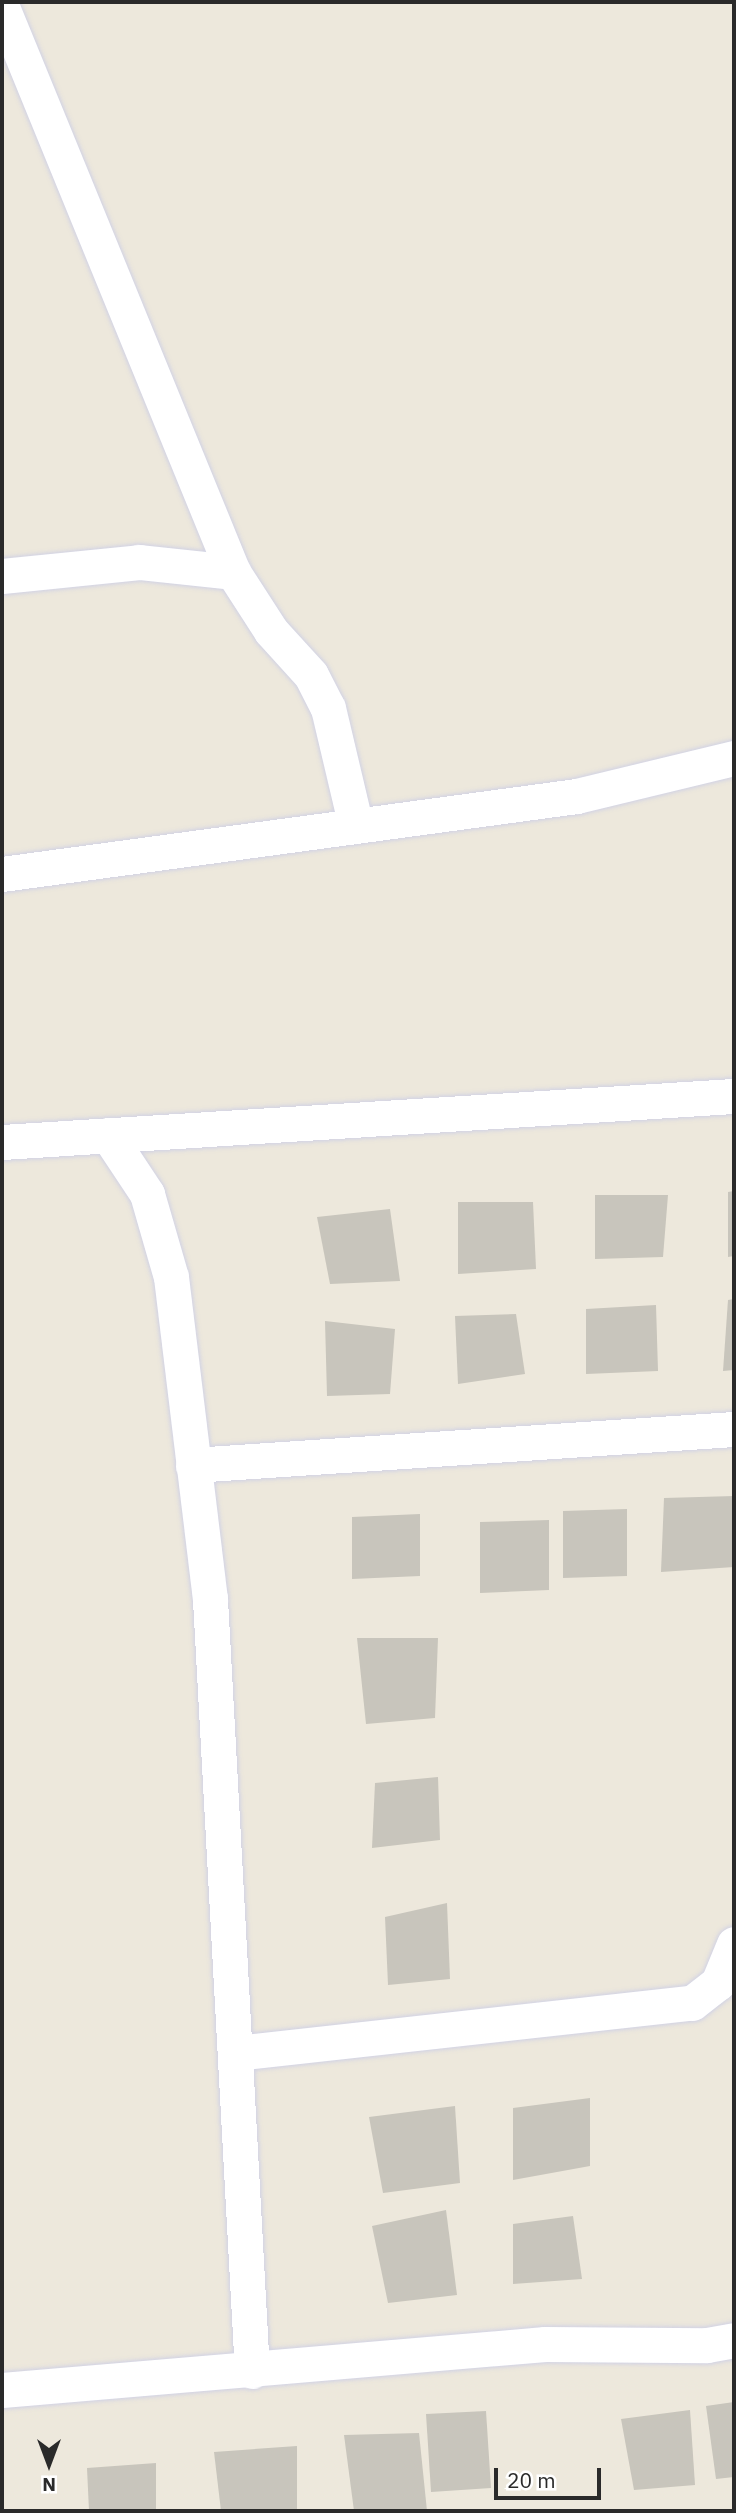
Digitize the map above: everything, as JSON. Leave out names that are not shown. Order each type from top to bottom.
[{"type":"street","points":[[2,7],[233,572],[271,631],[311,675],[328,708],[356,826]]},
{"type":"street","points":[[2,576],[139,562],[233,572]]},
{"type":"street","points":[[2,874],[577,796],[734,758]]},
{"type":"street","points":[[2,1142],[734,1096]]},
{"type":"street","points":[[108,1135],[147,1194],[171,1277],[210,1599],[252,2371]]},
{"type":"street","points":[[193,1465],[734,1429]]},
{"type":"street","points":[[236,2053],[692,2003],[718,1983],[734,1944]]},
{"type":"street","points":[[2,2390],[252,2371],[545,2343],[707,2345],[734,2340]]},
{"type":"building","points":[[734,1191],[734,1256],[728,1257],[728,1192]]},
{"type":"building","points":[[595,1195],[668,1195],[663,1257],[595,1259]]},
{"type":"building","points":[[458,1202],[533,1202],[536,1269],[458,1274]]},
{"type":"building","points":[[390,1209],[400,1281],[330,1284],[317,1217]]},
{"type":"building","points":[[734,1299],[734,1370],[723,1371],[728,1300]]},
{"type":"building","points":[[656,1305],[658,1371],[586,1374],[586,1309]]},
{"type":"building","points":[[516,1314],[525,1374],[458,1384],[455,1316]]},
{"type":"building","points":[[325,1321],[395,1329],[390,1394],[327,1396]]},
{"type":"building","points":[[734,1496],[734,1567],[661,1572],[664,1498]]},
{"type":"building","points":[[627,1509],[627,1576],[563,1578],[563,1511]]},
{"type":"building","points":[[420,1514],[420,1576],[352,1579],[352,1517]]},
{"type":"building","points":[[549,1520],[549,1590],[480,1593],[480,1522]]},
{"type":"building","points":[[357,1638],[438,1638],[435,1718],[366,1724]]},
{"type":"building","points":[[438,1777],[440,1840],[372,1848],[375,1783]]},
{"type":"building","points":[[447,1903],[450,1979],[388,1985],[385,1917]]},
{"type":"building","points":[[590,2098],[590,2166],[513,2180],[513,2108]]},
{"type":"building","points":[[455,2106],[460,2183],[383,2193],[369,2117]]},
{"type":"building","points":[[446,2210],[457,2295],[388,2303],[372,2226]]},
{"type":"building","points":[[573,2216],[582,2279],[513,2284],[513,2224]]},
{"type":"building","points":[[734,2402],[734,2477],[716,2479],[706,2406]]},
{"type":"building","points":[[690,2410],[695,2485],[634,2490],[621,2419]]},
{"type":"building","points":[[486,2411],[491,2488],[431,2492],[426,2414]]},
{"type":"building","points":[[419,2433],[427,2511],[354,2511],[344,2435]]},
{"type":"building","points":[[297,2446],[297,2511],[221,2511],[214,2452]]},
{"type":"building","points":[[156,2463],[156,2511],[89,2511],[87,2468]]}]
